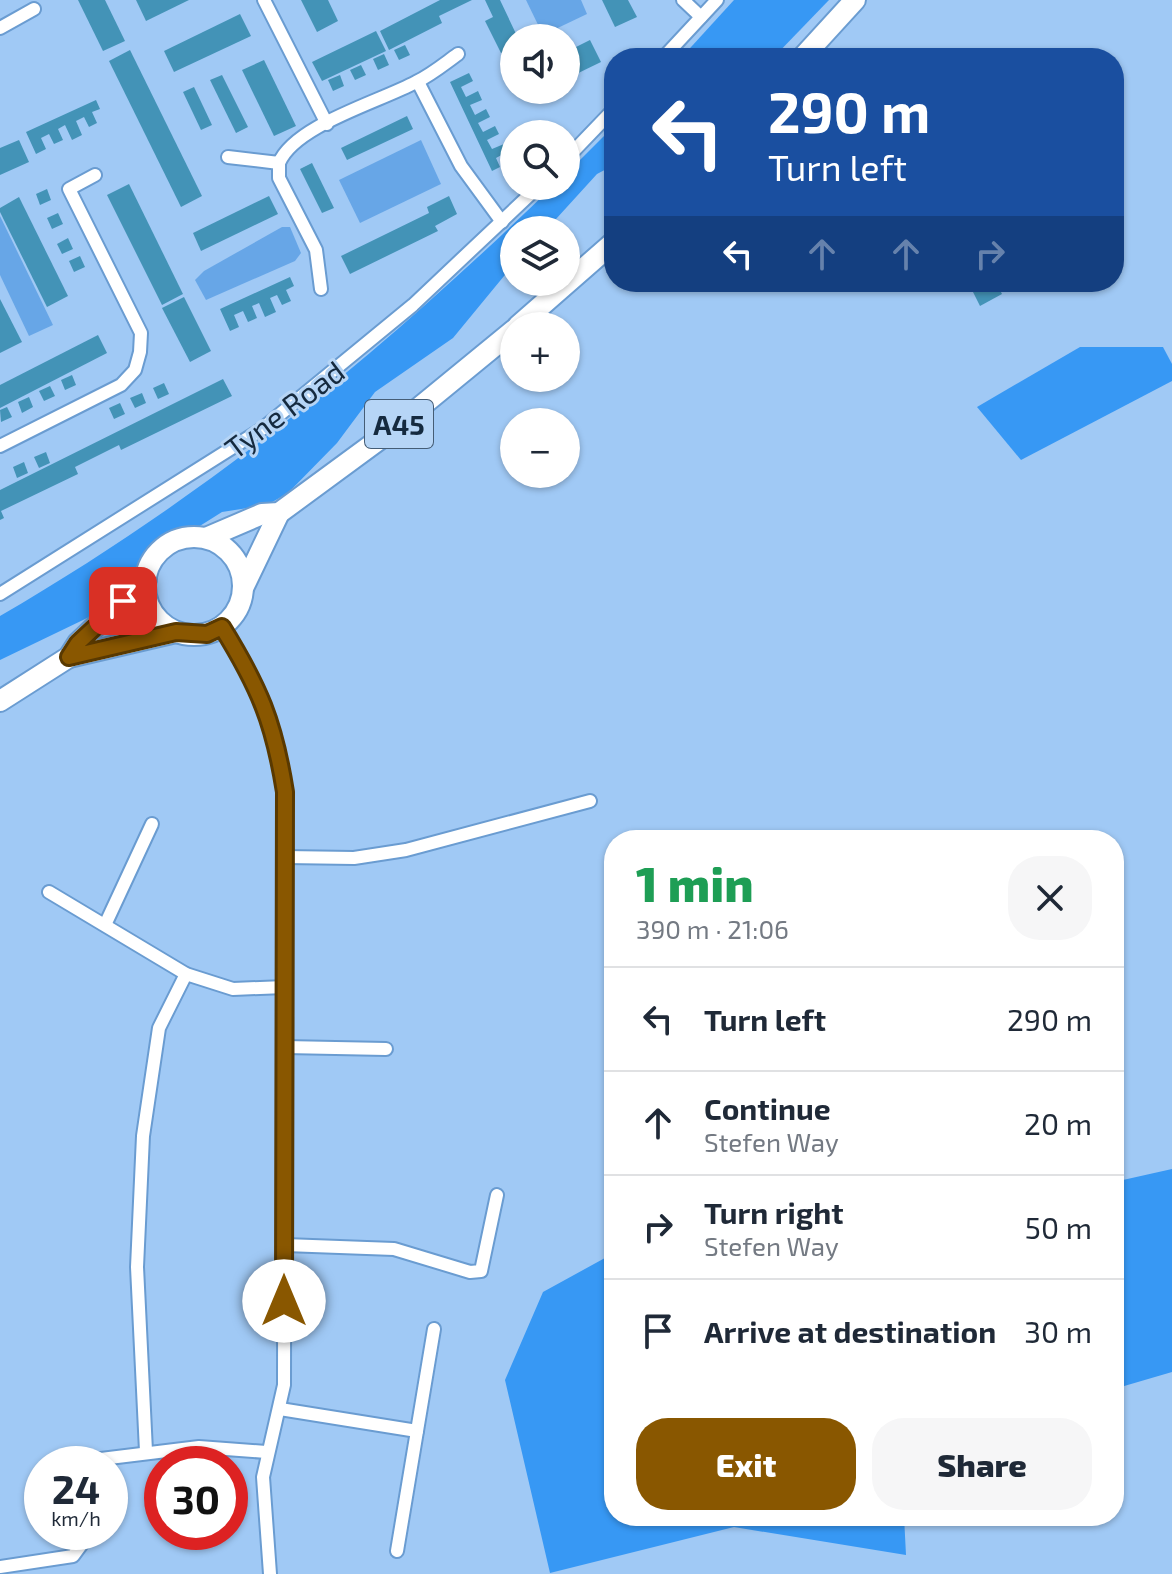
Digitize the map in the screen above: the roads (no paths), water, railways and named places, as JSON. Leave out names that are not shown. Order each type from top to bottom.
[{"type":"highway","points":[[811,48],[855,0]]},
{"type":"highway","name":"A45","points":[[534,312],[604,251]]},
{"type":"highway","name":"A45","points":[[244,586],[279,513],[392,430],[500,341]]},
{"type":"highway","name":"A45","points":[[206,538],[262,514],[279,513]]},
{"type":"highway","points":[[0,701],[69,657],[176,632],[207,634],[222,627],[241,602],[244,586],[234,556],[206,538],[190,537],[161,550],[151,564],[146,579],[78,643],[69,657]]},
{"type":"highway","points":[[146,579],[152,611],[176,632]]},
{"type":"street","points":[[264,0],[327,124]]},
{"type":"street","points":[[683,0],[701,17]]},
{"type":"street","points":[[672,48],[717,0]]},
{"type":"street","points":[[0,28],[34,9]]},
{"type":"street","points":[[321,289],[316,250],[279,178],[279,163],[285,148],[327,124],[418,82],[458,54]]},
{"type":"street","points":[[418,82],[461,166],[500,219]]},
{"type":"street","points":[[580,144],[604,119]]},
{"type":"street","points":[[228,157],[279,163]]},
{"type":"street","points":[[0,446],[101,397],[121,385],[135,370],[141,333],[69,189],[95,175]]},
{"type":"street","name":"Tyne Road","points":[[508,216],[525,200]]},
{"type":"street","name":"Tyne Road","points":[[0,594],[262,429],[346,363],[500,224]]},
{"type":"street","points":[[222,627],[251,674],[270,716],[285,792],[284,1385],[266,1452],[263,1477],[270,1574]]},
{"type":"street","points":[[285,857],[354,858],[406,850],[590,801]]},
{"type":"street","points":[[105,925],[152,824]]},
{"type":"street","points":[[49,892],[186,974],[233,989],[285,987]]},
{"type":"street","points":[[146,1446],[137,1267],[143,1136],[159,1028],[186,974]]},
{"type":"street","points":[[285,1047],[386,1049]]},
{"type":"street","points":[[285,1245],[394,1249],[470,1272],[481,1271],[497,1195]]},
{"type":"street","points":[[397,1551],[434,1329]]},
{"type":"street","points":[[280,1409],[417,1431]]},
{"type":"street","points":[[248,1451],[266,1452]]},
{"type":"street","points":[[0,1567],[73,1556],[77,1550]]}]
